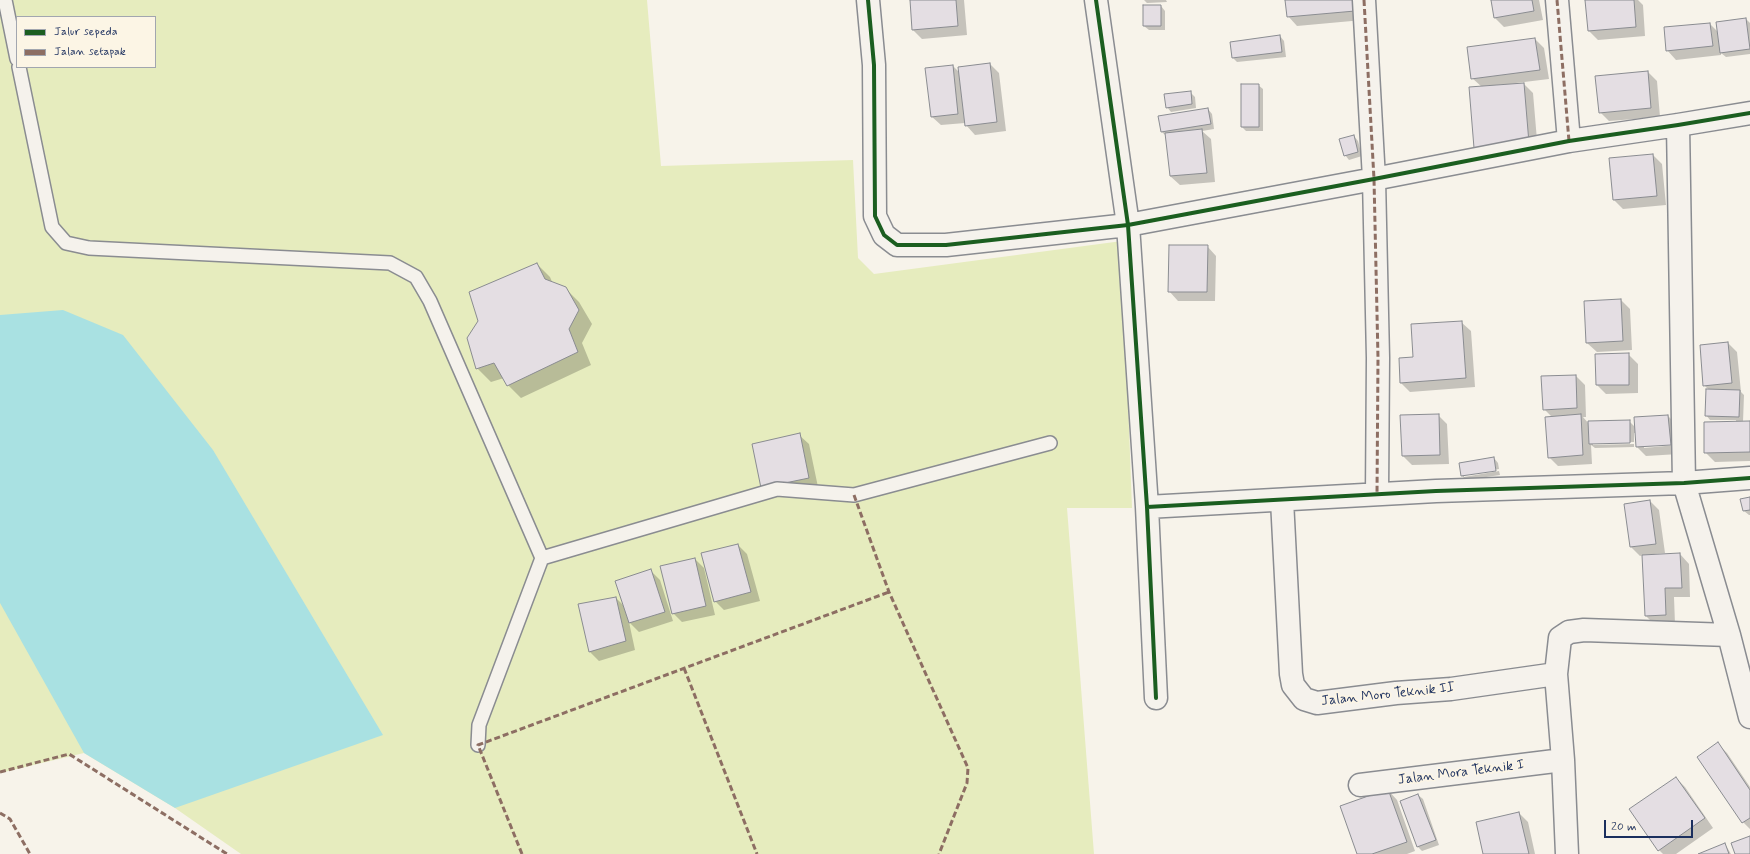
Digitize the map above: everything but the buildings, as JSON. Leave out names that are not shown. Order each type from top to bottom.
[{"type":"street","points":[[868,0],[874,65],[875,216],[884,235],[897,245],[946,245],[1128,225],[1570,141],[1750,113]]},
{"type":"street","points":[[1096,0],[1128,225],[1147,507],[1156,698]]},
{"type":"street","points":[[1364,0],[1374,179],[1378,358],[1377,494]]},
{"type":"street","points":[[1557,0],[1570,141]]},
{"type":"street","points":[[1678,125],[1684,483],[1729,635],[1750,717]]},
{"type":"street","points":[[1147,507],[1377,494],[1684,483],[1750,478]]},
{"type":"street","name":"Jalan Moro Teknik II","points":[[1282,500],[1291,674],[1293,685],[1304,699],[1317,703],[1396,693],[1452,689],[1556,674]]},
{"type":"street","points":[[1568,854],[1563,760],[1556,674],[1560,638],[1569,632],[1584,630],[1729,635]]},
{"type":"street","name":"Jalan Mora Teknik I","points":[[1360,785],[1563,760]]},
{"type":"lane","points":[[5,0],[16,54]]},
{"type":"lane","points":[[19,68],[52,227],[66,243],[89,248],[390,263],[416,278],[430,301],[542,558],[479,725],[478,745]]},
{"type":"lane","points":[[542,558],[777,489],[854,495],[1050,443]]},
{"type":"green space","points":[[0,0],[647,0],[661,166],[853,160],[858,258],[874,274],[1122,241],[1132,508],[1067,508],[1094,854],[241,854],[175,808],[84,753],[0,773]]},
{"type":"water","points":[[63,310],[123,335],[213,450],[383,735],[175,808],[84,753],[0,603],[0,315]]},
{"type":"marked path","points":[[1364,0],[1374,179],[1378,358],[1377,494]]},
{"type":"marked path","points":[[1557,0],[1569,141]]},
{"type":"marked path","points":[[854,495],[889,592],[968,768],[967,783],[939,854]]},
{"type":"marked path","points":[[522,854],[478,745],[889,592]]},
{"type":"marked path","points":[[684,668],[757,854]]},
{"type":"marked path","points":[[0,772],[69,754],[227,854]]},
{"type":"marked path","points":[[0,813],[10,819],[30,854]]},
{"type":"cycle path","points":[[868,0],[874,65],[875,216],[884,235],[897,245],[946,245],[1128,225],[1569,141],[1750,113]]},
{"type":"cycle path","points":[[1096,0],[1128,225],[1147,507],[1156,698]]},
{"type":"cycle path","points":[[1147,507],[1436,491],[1684,483],[1750,478]]}]
